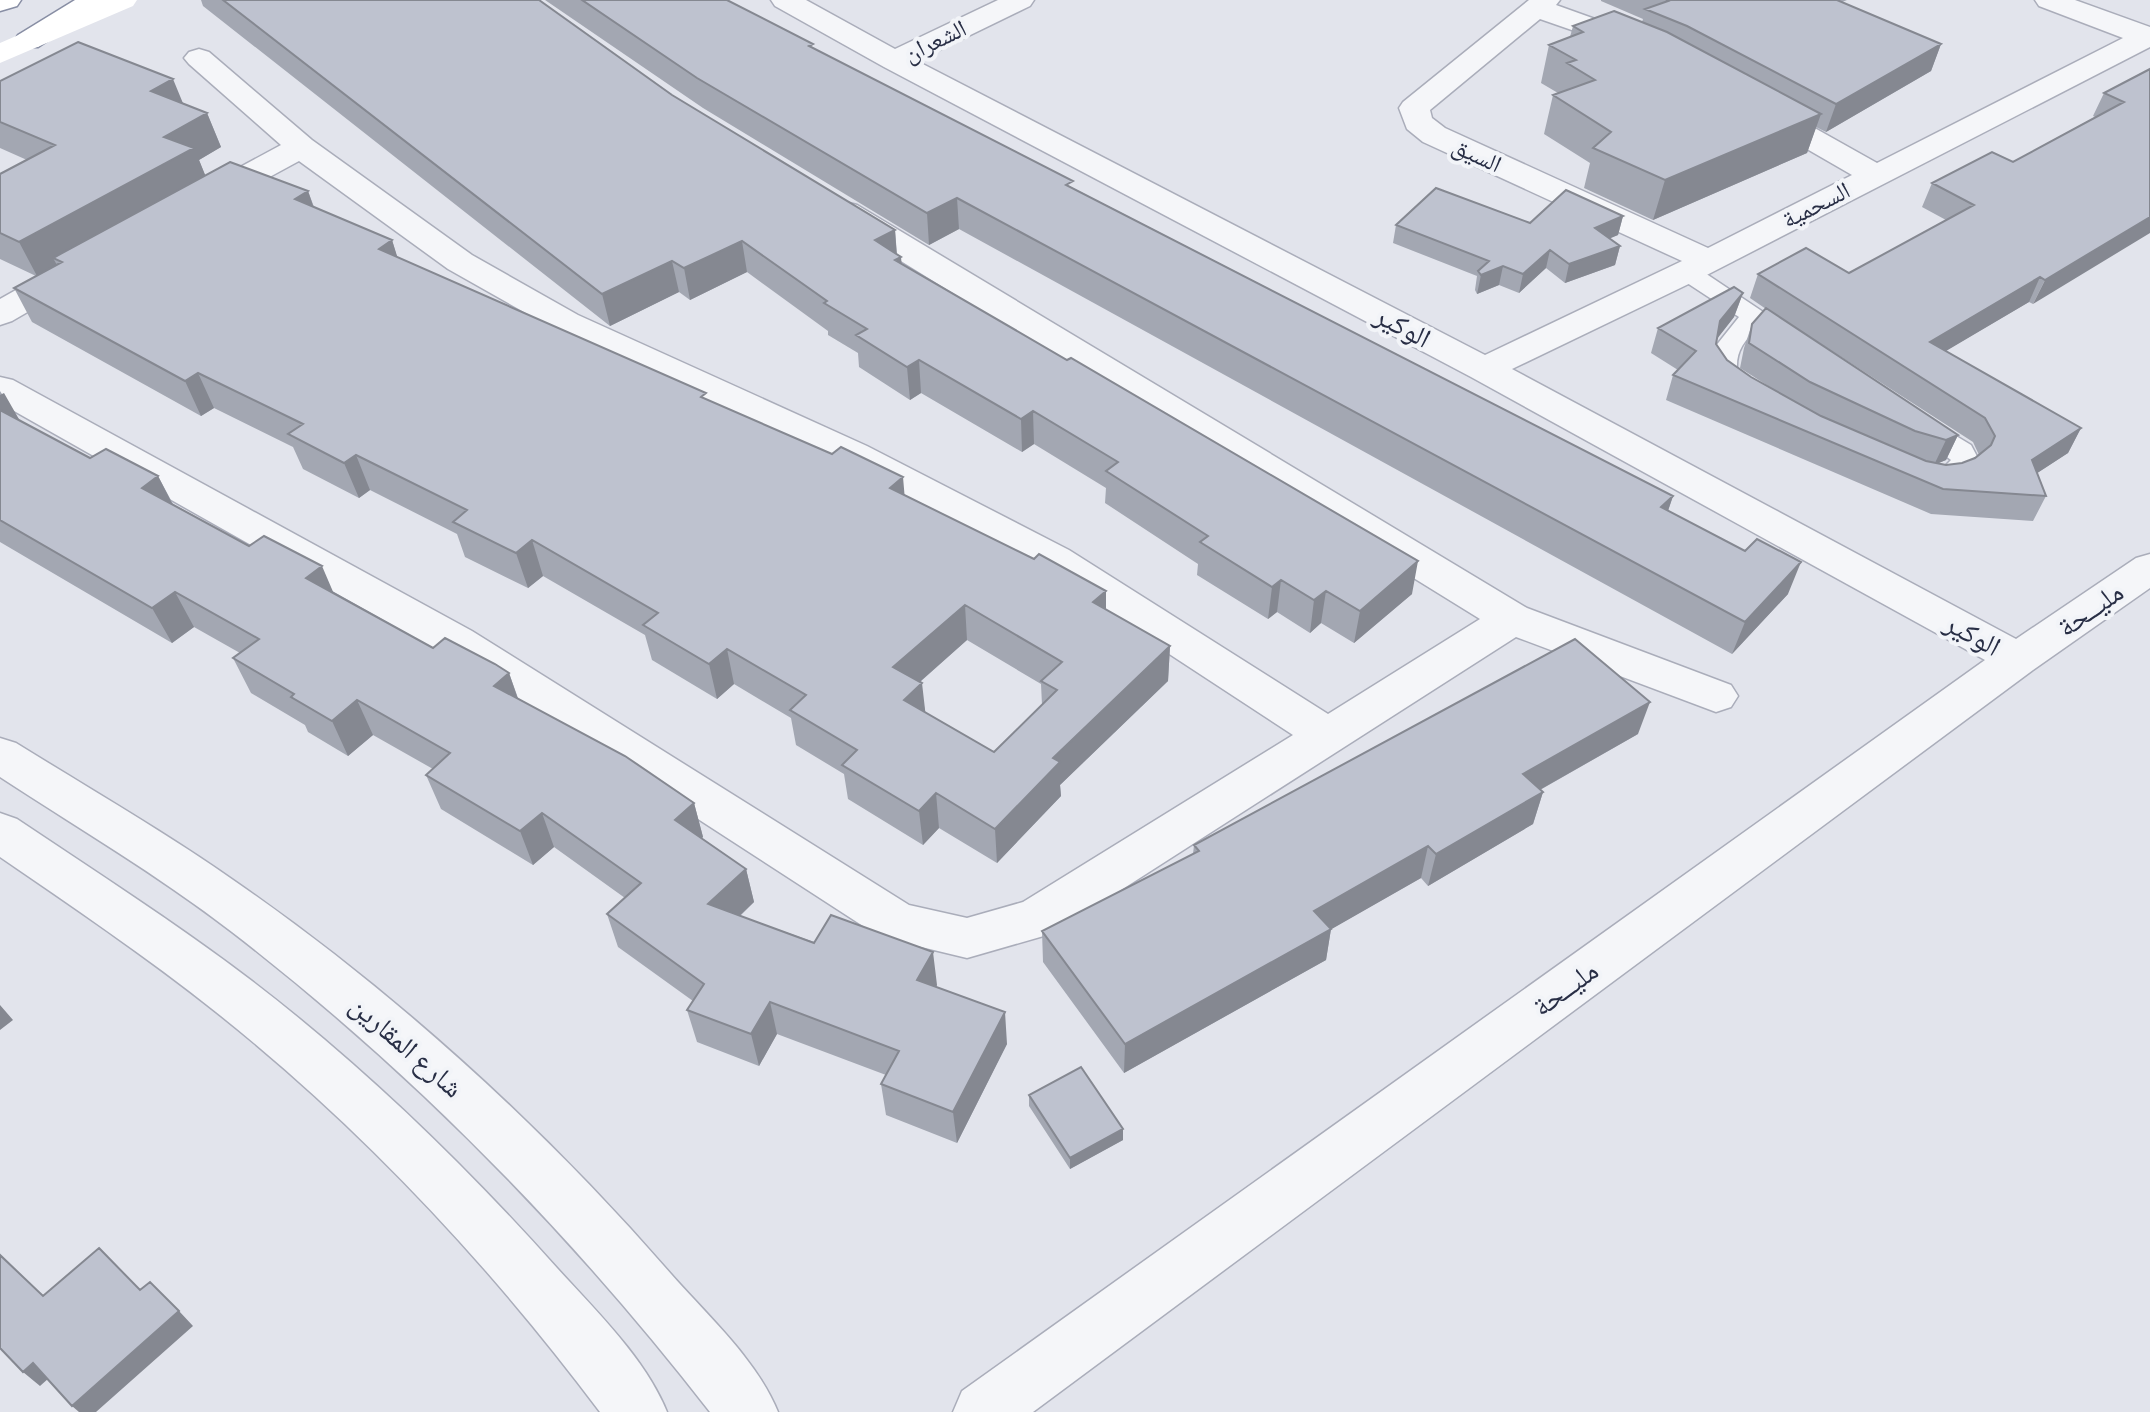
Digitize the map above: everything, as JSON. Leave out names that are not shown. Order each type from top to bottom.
[{"type":"main road","points":[[0,3],[7,0]]},
{"type":"main road","points":[[28,41],[95,0]]},
{"type":"main road","points":[[0,54],[123,0]]},
{"type":"street","name":"الوكير","points":[[785,0],[894,61],[1484,369],[2018,659]]},
{"type":"street","name":"الشعران","points":[[894,61],[1020,0]]},
{"type":"street","name":"السحمية","points":[[2049,0],[2148,37]]},
{"type":"street","points":[[1542,4],[1669,60]]},
{"type":"street","name":"السيق","points":[[1542,4],[1414,108],[1418,122],[1434,135],[1697,266]]},
{"type":"street","name":"السحمية","points":[[1484,369],[1697,266],[2148,37]]},
{"type":"street","points":[[199,58],[301,147],[460,262],[566,322],[788,424],[1055,560],[1330,737]]},
{"type":"street","points":[[1733,95],[1875,175]]},
{"type":"street","points":[[181,212],[301,147]]},
{"type":"street","points":[[823,198],[1512,619],[1716,696]]},
{"type":"street","points":[[0,314],[102,255]]},
{"type":"street","points":[[0,388],[457,642],[897,923],[967,938],[1037,919],[1330,737],[1512,619]]},
{"type":"street","name":"مليــحة","points":[[983,1412],[2018,659],[2150,568]]},
{"type":"street","name":"شارع المقارين","points":[[0,755],[245,915],[368,1011],[471,1102],[587,1220],[748,1412]]},
{"type":"street","points":[[0,832],[179,954],[265,1022],[353,1098],[441,1184],[531,1281],[637,1412]]},
{"type":"lane","points":[[1697,266],[1755,316],[1818,357]]},
{"type":"lane","points":[[1755,316],[1730,340],[1722,361],[1724,372],[1771,406]]},
{"type":"lane","points":[[1893,406],[1961,451],[1966,462],[1953,475],[1928,477],[1898,466]]},
{"type":"building","points":[[223,0],[539,0],[672,95],[895,230],[875,240],[901,257],[895,260],[1067,360],[1071,358],[1418,561],[1360,611],[1326,591],[1314,600],[1281,580],[1272,587],[1200,542],[1208,536],[1106,471],[1118,462],[1033,411],[1021,419],[919,360],[907,367],[856,335],[867,329],[824,303],[827,301],[742,241],[684,268],[672,261],[602,294]]},
{"type":"building","points":[[582,0],[727,0],[813,44],[809,46],[1073,181],[1066,185],[1673,496],[1661,507],[1745,551],[1757,539],[1801,562],[1745,622],[957,198],[927,213],[697,78]]},
{"type":"building","points":[[1666,0],[1837,0],[1941,44],[1836,104],[1687,26],[1645,9]]},
{"type":"building","points":[[1614,11],[1667,32],[1821,114],[1665,180],[1593,148],[1611,132],[1553,95],[1595,80],[1567,63],[1576,60],[1549,45],[1583,32],[1573,26]]},
{"type":"building","points":[[78,42],[173,79],[151,91],[207,113],[164,137],[194,148],[19,242],[0,233],[0,174],[55,145],[0,122],[0,81]]},
{"type":"building","points":[[2150,69],[2150,217],[2045,280],[2040,277],[1930,342],[2081,428],[2032,460],[2046,496],[1943,489],[1673,375],[1696,351],[1658,328],[1734,287],[1743,293],[1720,321],[1716,344],[1727,360],[1821,416],[1926,461],[1946,465],[1975,458],[1991,445],[1995,436],[1985,418],[1758,274],[1806,248],[1849,273],[1974,205],[1932,183],[1992,152],[2013,162],[2124,102],[2104,93]]},
{"type":"building","points":[[230,162],[308,191],[295,199],[392,240],[379,249],[706,393],[701,397],[832,454],[841,447],[903,477],[890,488],[1034,559],[1039,554],[1106,591],[1093,602],[1170,646],[1053,758],[1060,762],[995,829],[936,793],[919,811],[842,765],[857,750],[790,710],[806,695],[727,649],[709,664],[643,625],[658,613],[532,540],[516,553],[453,522],[467,510],[356,455],[344,463],[288,434],[303,424],[198,373],[185,381],[14,288],[62,262],[53,258]],"holes":[[[965,605],[1062,662],[1041,681],[1057,690],[994,752],[904,700],[922,683],[893,667]]]},
{"type":"building","points":[[1436,188],[1530,223],[1566,190],[1623,216],[1595,228],[1620,246],[1569,264],[1550,250],[1523,274],[1503,266],[1481,275],[1478,271],[1489,261],[1396,225]]},
{"type":"building","points":[[1766,308],[1958,435],[1946,440],[1915,431],[1810,382],[1749,343],[1752,324]]},
{"type":"building","points":[[0,410],[90,458],[106,449],[158,476],[142,488],[249,546],[264,536],[322,566],[306,578],[433,648],[445,638],[509,673],[494,686],[625,756],[694,803],[675,820],[746,869],[708,904],[814,943],[831,915],[933,952],[917,980],[1005,1012],[953,1112],[881,1084],[899,1051],[770,1002],[751,1034],[687,1010],[704,984],[607,914],[641,883],[542,813],[520,831],[426,775],[450,753],[357,700],[332,721],[233,658],[259,639],[175,592],[152,608],[0,520]]},
{"type":"building","points":[[1575,639],[1650,702],[1523,774],[1543,792],[1436,854],[1428,846],[1314,911],[1331,929],[1125,1044],[1042,931],[1199,851],[1194,845]]},
{"type":"building","points":[[1081,1067],[1123,1129],[1070,1158],[1029,1095]]},
{"type":"building","points":[[99,1248],[140,1290],[150,1282],[179,1311],[72,1406],[33,1363],[23,1372],[0,1348],[0,1255],[43,1296]]}]
